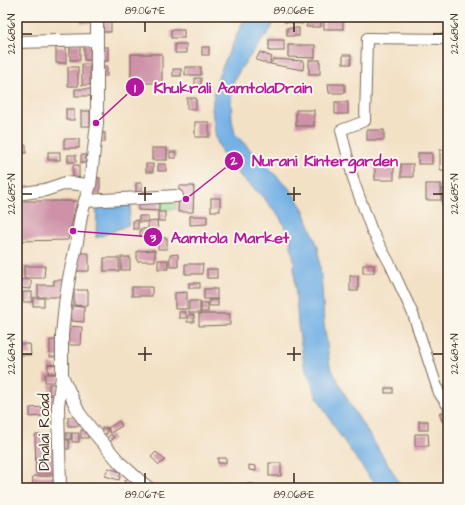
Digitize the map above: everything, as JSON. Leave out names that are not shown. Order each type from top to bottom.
[{"type":"street","name":"Dhalai Road","points":[[60,488],[58,406],[62,376],[62,336],[65,304],[81,215],[90,186],[97,123],[97,17]]},
{"type":"street","points":[[448,39],[367,38],[365,121],[341,130],[354,182],[372,231],[390,264],[413,314],[439,393],[448,406]]},
{"type":"street","points":[[17,42],[97,40]]},
{"type":"street","points":[[17,194],[46,190],[66,183],[90,186]]},
{"type":"street","points":[[85,201],[177,196]]},
{"type":"street","points":[[62,376],[79,413],[92,430],[120,463],[149,488]]},
{"type":"green space","points":[[162,200],[176,200],[176,209],[161,210]]},
{"type":"water","points":[[245,17],[276,17],[271,29],[241,68],[233,82],[231,102],[232,120],[235,134],[291,190],[303,209],[318,247],[324,324],[330,366],[351,406],[402,488],[377,488],[339,434],[317,397],[304,364],[298,325],[294,260],[289,235],[279,216],[262,196],[241,177],[222,153],[216,139],[212,109],[214,92],[219,74]]},
{"type":"water","points":[[131,205],[128,225],[96,238],[97,207]]},
{"type":"building","points":[[81,17],[90,17],[90,23],[81,23]]},
{"type":"building","points":[[100,17],[111,17],[111,32],[100,32]]},
{"type":"building","points":[[285,17],[303,17],[303,24],[284,22]]},
{"type":"building","points":[[324,17],[343,17],[343,29],[324,29]]},
{"type":"building","points":[[308,19],[321,20],[321,27],[306,27]]},
{"type":"building","points":[[287,28],[299,28],[299,36],[287,36]]},
{"type":"building","points":[[171,30],[184,30],[184,38],[171,38]]},
{"type":"building","points":[[269,40],[284,40],[284,51],[269,51]]},
{"type":"building","points":[[70,44],[80,44],[80,60],[70,60]]},
{"type":"building","points":[[175,44],[186,44],[186,53],[175,53]]},
{"type":"building","points":[[84,45],[92,45],[92,60],[84,60]]},
{"type":"building","points":[[288,45],[315,45],[315,58],[288,57]]},
{"type":"building","points":[[56,47],[66,47],[66,63],[56,63]]},
{"type":"building","points":[[101,47],[108,47],[108,61],[101,61]]},
{"type":"building","points":[[202,47],[209,47],[209,55],[202,55]]},
{"type":"building","points":[[260,52],[272,57],[269,64],[256,60]]},
{"type":"building","points":[[131,54],[162,54],[162,83],[131,83]]},
{"type":"building","points":[[343,55],[351,55],[351,64],[343,64]]},
{"type":"building","points":[[274,59],[304,61],[303,70],[270,64]]},
{"type":"building","points":[[309,60],[320,60],[320,74],[309,74]]},
{"type":"building","points":[[82,64],[90,64],[90,85],[82,85]]},
{"type":"building","points":[[100,66],[107,66],[107,76],[100,76]]},
{"type":"building","points":[[68,67],[78,67],[78,86],[68,86]]},
{"type":"building","points":[[185,67],[201,67],[201,75],[185,75]]},
{"type":"building","points":[[173,69],[181,69],[181,76],[173,76]]},
{"type":"building","points":[[195,78],[201,78],[201,86],[195,86]]},
{"type":"building","points":[[328,84],[345,84],[345,93],[329,93]]},
{"type":"building","points":[[75,89],[91,89],[91,96],[75,96]]},
{"type":"building","points":[[187,98],[196,98],[196,109],[187,109]]},
{"type":"building","points":[[335,102],[348,102],[348,114],[335,114]]},
{"type":"building","points":[[66,109],[74,109],[74,120],[66,120]]},
{"type":"building","points":[[296,110],[314,110],[314,126],[296,126]]},
{"type":"building","points":[[81,111],[90,111],[90,126],[81,126]]},
{"type":"building","points":[[195,122],[209,122],[209,137],[195,137]]},
{"type":"building","points":[[367,130],[384,130],[384,140],[367,140]]},
{"type":"building","points":[[99,133],[105,133],[105,142],[99,142]]},
{"type":"building","points":[[64,139],[79,139],[79,148],[64,148]]},
{"type":"building","points":[[17,145],[26,145],[26,153],[17,153]]},
{"type":"building","points":[[152,148],[167,148],[167,160],[152,160]]},
{"type":"building","points":[[440,150],[448,150],[448,170],[440,170]]},
{"type":"building","points":[[48,152],[60,152],[60,160],[48,160]]},
{"type":"building","points":[[170,152],[176,152],[176,158],[170,158]]},
{"type":"building","points":[[418,153],[432,153],[432,164],[418,164]]},
{"type":"building","points":[[68,155],[76,155],[76,162],[68,162]]},
{"type":"building","points":[[81,155],[86,155],[86,163],[81,163]]},
{"type":"building","points":[[17,162],[21,162],[22,178],[17,178]]},
{"type":"building","points":[[146,164],[153,164],[153,172],[146,172]]},
{"type":"building","points":[[158,164],[166,164],[166,171],[158,171]]},
{"type":"building","points":[[401,164],[413,164],[413,177],[401,177]]},
{"type":"building","points":[[73,165],[79,165],[79,178],[73,178]]},
{"type":"building","points":[[375,165],[394,165],[394,180],[375,180]]},
{"type":"building","points":[[94,178],[100,178],[100,195],[94,195]]},
{"type":"building","points":[[136,183],[142,183],[142,196],[136,196]]},
{"type":"building","points":[[426,184],[441,184],[441,200],[426,200]]},
{"type":"building","points":[[179,186],[194,186],[193,212],[178,212]]},
{"type":"building","points":[[442,189],[448,189],[448,205],[442,205]]},
{"type":"building","points":[[211,198],[220,198],[220,211],[211,211]]},
{"type":"building","points":[[17,201],[77,201],[68,240],[17,241]]},
{"type":"building","points":[[159,201],[159,211],[138,210],[138,202]]},
{"type":"building","points":[[158,212],[165,212],[165,221],[158,221]]},
{"type":"building","points":[[139,216],[148,216],[148,222],[138,222],[138,229],[133,229],[133,221],[139,220]]},
{"type":"building","points":[[190,216],[207,216],[207,224],[190,225]]},
{"type":"building","points":[[157,221],[158,229],[156,229],[156,235],[149,235],[148,222]]},
{"type":"building","points":[[140,229],[147,229],[147,236],[140,236]]},
{"type":"building","points":[[158,238],[167,238],[167,249],[158,249]]},
{"type":"building","points":[[155,250],[155,261],[137,261],[137,251]]},
{"type":"building","points":[[78,253],[89,253],[89,271],[77,271]]},
{"type":"building","points":[[178,254],[178,267],[170,267],[170,255]]},
{"type":"building","points":[[121,257],[130,257],[130,270],[121,270]]},
{"type":"building","points":[[104,258],[119,258],[119,271],[104,271]]},
{"type":"building","points":[[158,260],[168,260],[168,269],[158,269]]},
{"type":"building","points":[[185,264],[203,264],[202,274],[185,274]]},
{"type":"building","points":[[363,265],[374,265],[374,273],[363,273]]},
{"type":"building","points":[[24,266],[45,266],[44,278],[24,278]]},
{"type":"building","points":[[207,269],[217,269],[217,278],[207,278]]},
{"type":"building","points":[[350,276],[358,276],[358,291],[350,291]]},
{"type":"building","points":[[17,279],[31,280],[31,289],[17,288]]},
{"type":"building","points":[[54,280],[64,280],[64,297],[38,297],[38,285],[54,285]]},
{"type":"building","points":[[189,283],[200,283],[200,288],[189,288]]},
{"type":"building","points":[[132,287],[152,287],[152,296],[132,296]]},
{"type":"building","points":[[204,289],[217,289],[217,299],[204,299]]},
{"type":"building","points":[[74,290],[88,290],[88,306],[74,305]]},
{"type":"building","points":[[23,292],[32,292],[32,302],[23,302]]},
{"type":"building","points":[[187,292],[187,309],[175,309],[175,293]]},
{"type":"building","points":[[33,298],[44,298],[44,306],[33,306]]},
{"type":"building","points":[[209,300],[218,300],[218,306],[209,306]]},
{"type":"building","points":[[189,301],[200,301],[200,313],[189,313]]},
{"type":"building","points":[[201,303],[208,303],[208,312],[201,312]]},
{"type":"building","points":[[72,306],[84,307],[84,322],[71,321]]},
{"type":"building","points":[[179,312],[186,312],[186,318],[179,318]]},
{"type":"building","points":[[199,314],[230,314],[230,325],[199,326]]},
{"type":"building","points":[[188,315],[194,315],[194,322],[187,322]]},
{"type":"building","points":[[67,326],[82,327],[81,345],[67,345]]},
{"type":"building","points":[[50,340],[60,340],[60,357],[50,357]]},
{"type":"building","points":[[17,344],[30,344],[31,355],[17,355]]},
{"type":"building","points":[[48,364],[56,365],[56,373],[48,373]]},
{"type":"building","points":[[45,374],[59,374],[59,382],[45,382]]},
{"type":"building","points":[[49,384],[57,384],[57,394],[49,394]]},
{"type":"building","points":[[442,386],[448,386],[448,395],[442,395]]},
{"type":"building","points":[[385,388],[393,388],[393,393],[385,393]]},
{"type":"building","points":[[56,395],[56,404],[45,405],[45,396]]},
{"type":"building","points":[[42,407],[42,416],[30,417],[30,408]]},
{"type":"building","points":[[446,411],[448,419],[442,421],[439,413]]},
{"type":"building","points":[[68,417],[79,417],[79,426],[68,426]]},
{"type":"building","points":[[119,421],[122,426],[110,433],[108,428]]},
{"type":"building","points":[[419,421],[428,421],[428,430],[419,430]]},
{"type":"building","points":[[102,428],[107,428],[107,434],[102,434]]},
{"type":"building","points":[[81,430],[88,430],[88,438],[81,438]]},
{"type":"building","points":[[66,433],[71,433],[71,439],[66,439]]},
{"type":"building","points":[[72,433],[79,433],[79,442],[72,442]]},
{"type":"building","points":[[56,434],[56,473],[36,473],[35,435]]},
{"type":"building","points":[[111,434],[114,438],[107,444],[104,441]]},
{"type":"building","points":[[415,434],[428,434],[429,446],[415,446]]},
{"type":"building","points":[[63,440],[69,440],[69,449],[63,449]]},
{"type":"building","points":[[156,452],[165,460],[159,465],[151,457]]},
{"type":"building","points":[[218,458],[226,458],[226,463],[218,463]]},
{"type":"building","points":[[269,463],[281,463],[281,476],[269,476]]},
{"type":"building","points":[[249,465],[256,466],[256,471],[249,470]]},
{"type":"building","points":[[108,468],[121,472],[119,480],[105,476]]},
{"type":"building","points":[[33,476],[58,476],[58,488],[32,488]]},
{"type":"building","points":[[125,480],[136,481],[135,488],[124,487]]},
{"type":"building","points":[[243,484],[253,484],[253,488],[243,488]]},
{"type":"place","name":"Khukrali AamtolaDrain","points":[[96,123]]},
{"type":"place","name":"Nurani Kintergarden","points":[[186,199]]},
{"type":"place","name":"Aamtola Market","points":[[73,231]]}]
